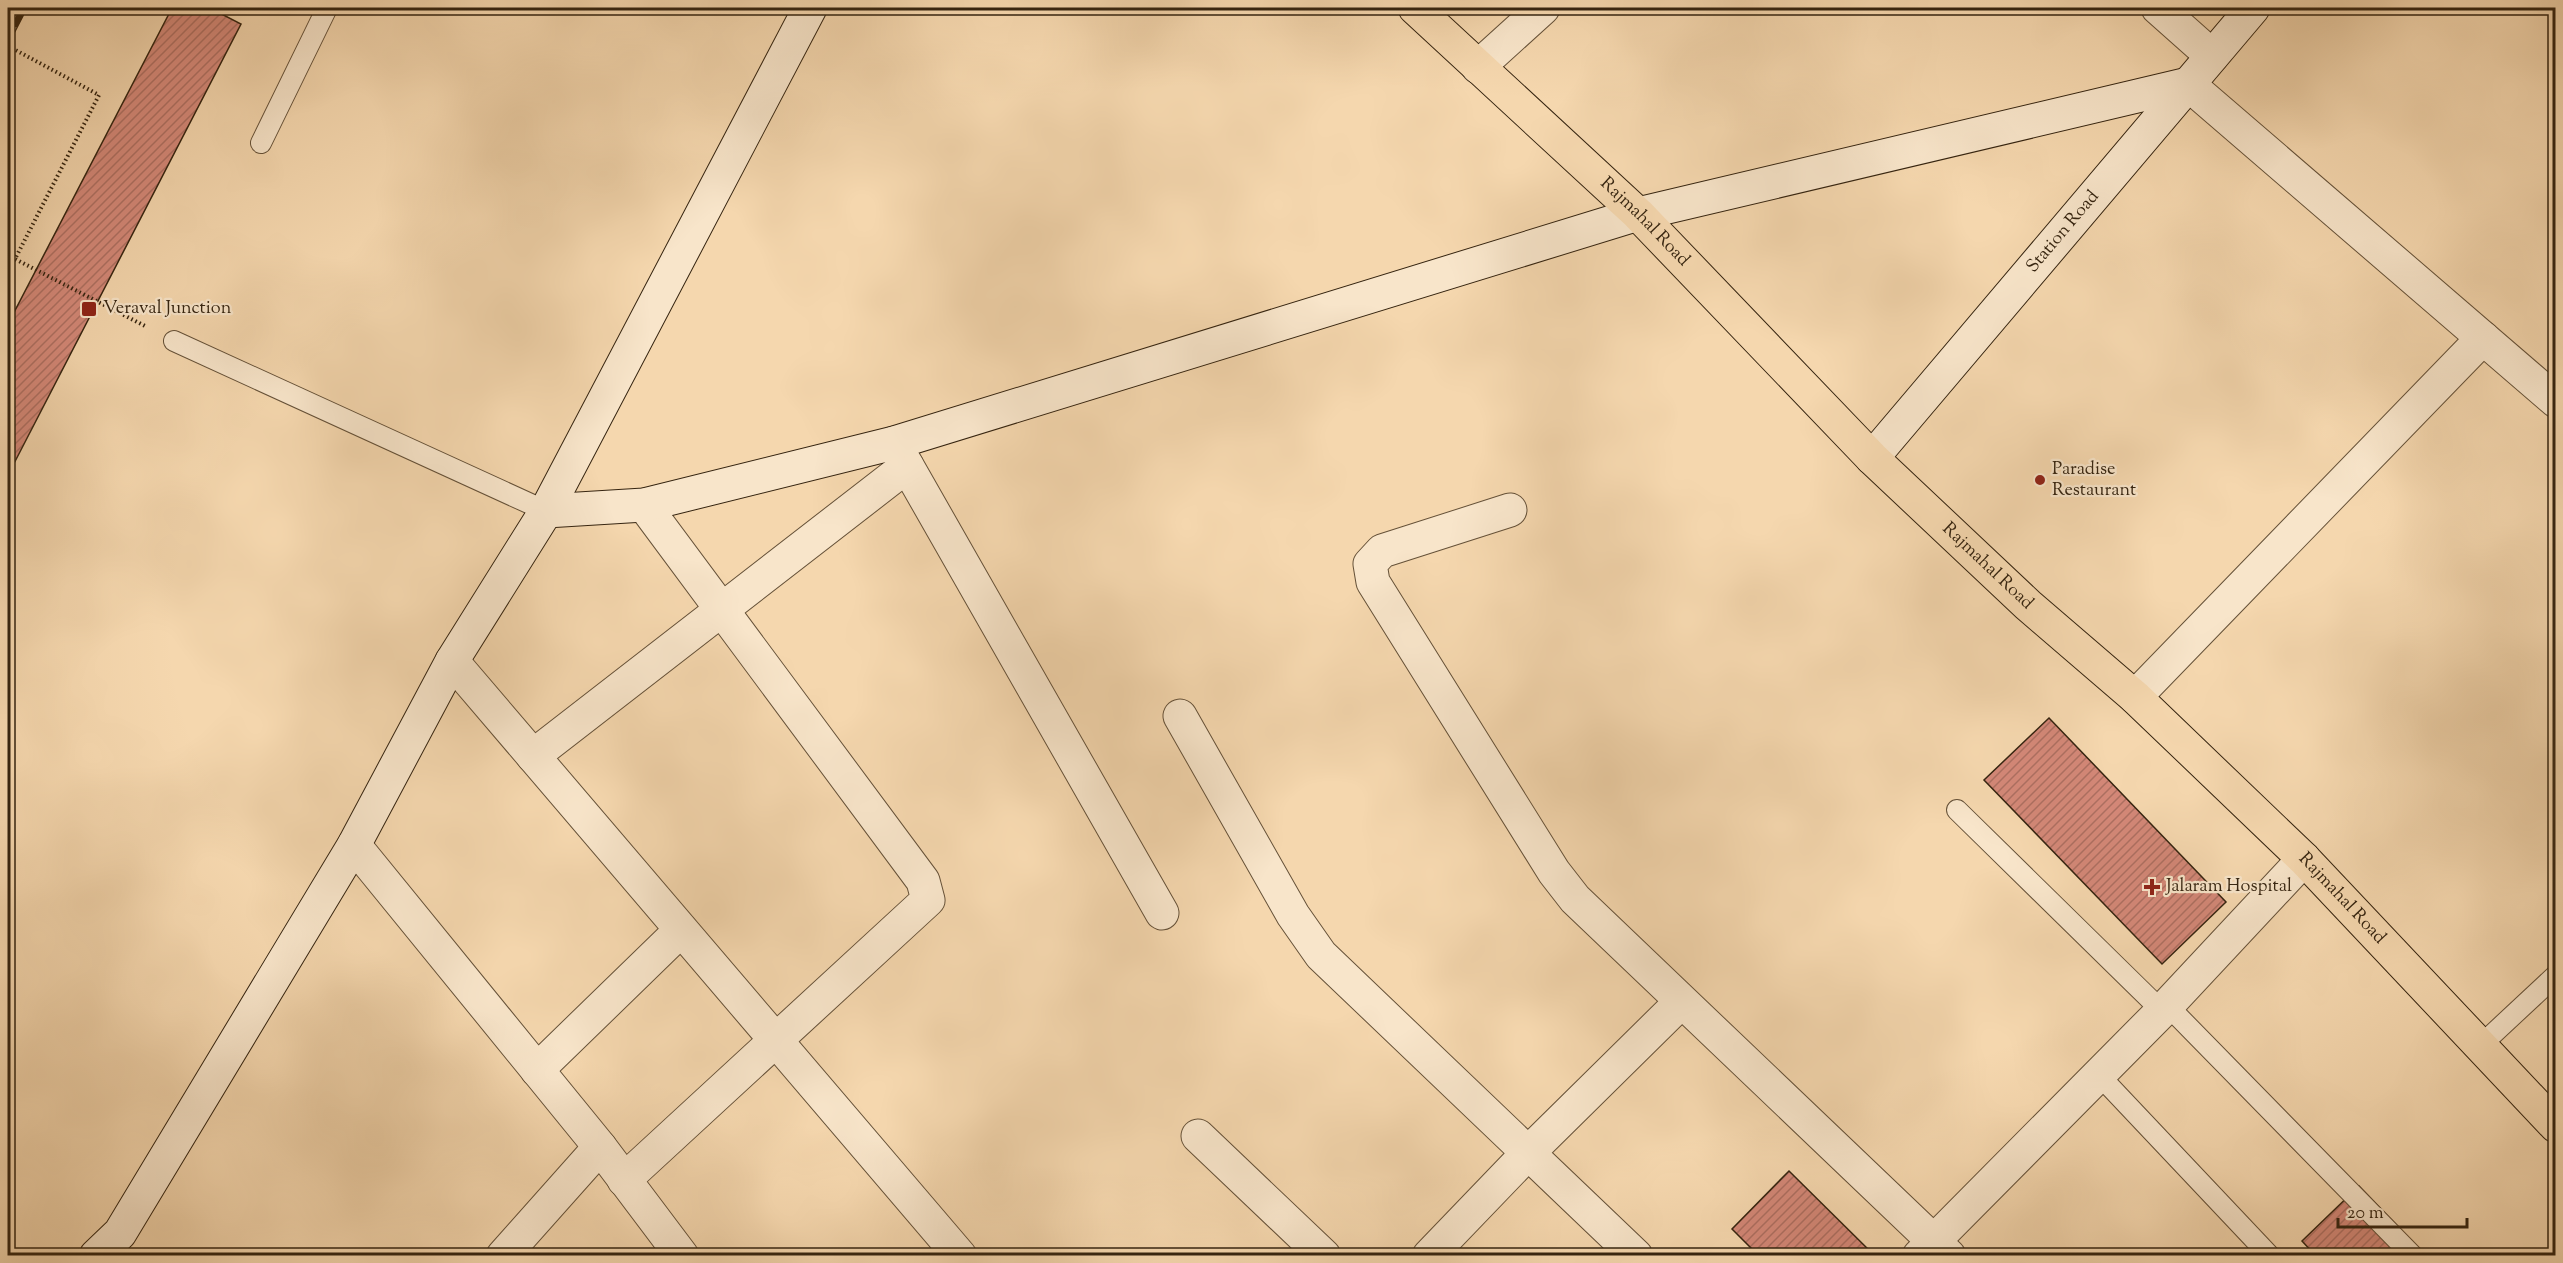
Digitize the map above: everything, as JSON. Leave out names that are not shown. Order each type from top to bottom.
[{"type":"main road","name":"Rajmahal Road","points":[[1415,8],[1638,214],[1872,458],[2028,605],[2135,698],[2304,859],[2556,1126]]},
{"type":"street","points":[[102,1254],[120,1233],[354,845],[452,661],[546,511],[810,8]]},
{"type":"street","points":[[1478,67],[1543,8]]},
{"type":"street","points":[[2158,8],[2212,56]]},
{"type":"street","name":"Station Road","points":[[1872,458],[2253,8]]},
{"type":"street","points":[[546,511],[644,505],[900,454],[1638,214],[2188,84],[2556,401]]},
{"type":"street","points":[[2135,698],[2483,339]]},
{"type":"street","points":[[532,756],[721,608],[900,454]]},
{"type":"street","points":[[900,454],[1162,913]]},
{"type":"street","points":[[624,1180],[928,900],[923,881],[644,505]]},
{"type":"street","points":[[1510,510],[1382,551],[1370,564],[1372,582],[1554,872],[1575,899],[1934,1250],[2304,859]]},
{"type":"street","points":[[452,661],[960,1256]]},
{"type":"street","points":[[1180,716],[1293,915],[1321,955],[1636,1256]]},
{"type":"street","points":[[354,845],[600,1147],[682,1256]]},
{"type":"street","points":[[537,1070],[681,930]]},
{"type":"street","points":[[1429,1256],[1528,1153],[1681,1002]]},
{"type":"street","points":[[1198,1136],[1324,1256]]},
{"type":"street","points":[[503,1256],[600,1147]]},
{"type":"lane","points":[[261,143],[327,8]]},
{"type":"lane","points":[[174,341],[546,511]]},
{"type":"lane","points":[[1957,810],[2165,1008],[2413,1256]]},
{"type":"lane","points":[[2480,1046],[2556,975]]},
{"type":"lane","points":[[2099,1075],[2270,1256]]},
{"type":"path","points":[[8,46],[99,95],[15,259],[174,341]]},
{"type":"building","points":[[172,8],[210,8],[241,24],[8,475],[8,324]]},
{"type":"building","points":[[2049,718],[2226,902],[2162,964],[1984,780]]},
{"type":"building","points":[[1789,1171],[1875,1256],[1759,1256],[1732,1229]]},
{"type":"building","points":[[2359,1186],[2426,1256],[2316,1256],[2302,1241]]},
{"type":"railway","points":[[8,39],[24,8]]},
{"type":"place","name":"Veraval Junction","points":[[89,309]]},
{"type":"place","name":"Paradise Restaurant","points":[[2040,480]]},
{"type":"place","name":"Jalaram Hospital","points":[[2152,887]]}]
